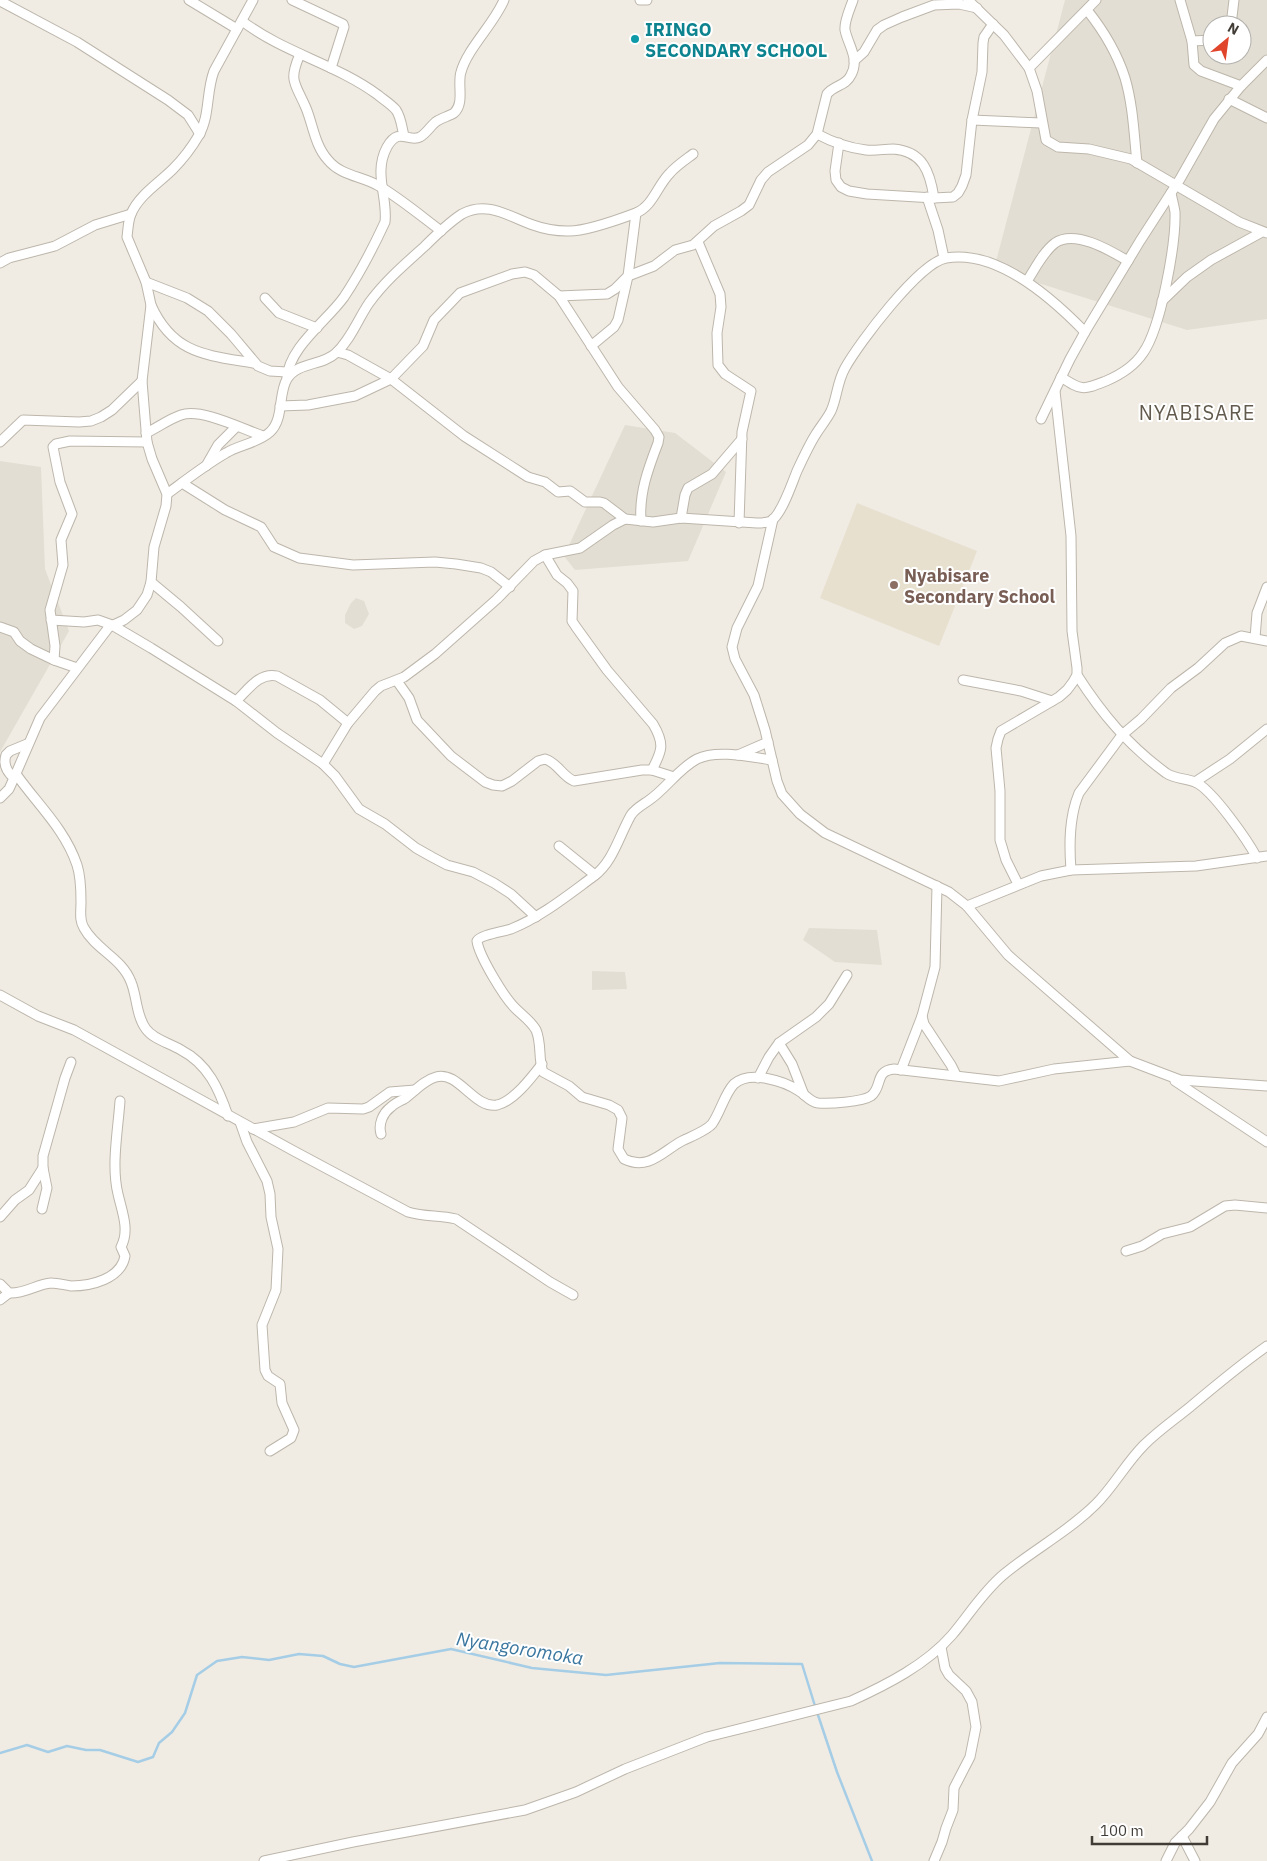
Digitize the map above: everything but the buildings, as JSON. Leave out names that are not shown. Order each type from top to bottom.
[{"type":"street","points":[[0,0],[77,42],[168,100],[188,115],[200,134]]},
{"type":"street","points":[[189,0],[361,84],[397,111],[404,136]]},
{"type":"street","points":[[253,0],[218,62],[210,81],[207,110],[200,134],[182,160],[146,194],[131,214],[127,237],[146,282],[151,305],[162,326],[170,335],[179,342],[205,354],[253,363]]},
{"type":"street","points":[[292,0],[343,24],[344,27],[331,68]]},
{"type":"street","points":[[167,494],[205,466],[226,453],[263,436],[274,426],[287,375],[294,356],[327,318],[353,283],[385,222],[386,213],[381,188],[382,169],[387,147],[397,137],[416,138],[421,136],[437,121],[458,108],[461,72],[465,62],[504,0]]},
{"type":"street","points":[[640,0],[647,0]]},
{"type":"street","points":[[559,296],[606,294],[615,289],[628,276],[654,266],[676,250],[693,246],[714,226],[741,212],[749,205],[761,180],[768,172],[808,144],[818,134],[830,90],[848,81],[854,70],[854,61],[845,27],[853,0]]},
{"type":"street","points":[[968,0],[1015,47],[1029,68],[1037,91],[1046,140],[1058,146],[1115,154],[1137,163],[1173,190],[1264,232]]},
{"type":"street","points":[[1029,68],[1096,0]]},
{"type":"street","points":[[1180,0],[1192,41],[1193,62],[1196,68],[1240,86]]},
{"type":"street","points":[[1232,15],[1234,0]]},
{"type":"street","points":[[854,61],[864,52],[877,30],[902,17],[934,5],[959,4],[977,8]]},
{"type":"street","points":[[1087,10],[1099,25],[1113,50],[1124,76],[1130,99],[1137,163]]},
{"type":"street","points":[[839,143],[835,171],[836,180],[849,191],[867,194],[952,197],[962,186],[966,175],[972,120],[982,72],[984,37],[993,24]]},
{"type":"street","points":[[1192,41],[1202,40]]},
{"type":"street","points":[[300,54],[292,73],[292,79],[307,110],[322,151],[328,160],[338,169],[381,188],[441,231]]},
{"type":"street","points":[[1041,419],[1085,332],[1173,190],[1214,119],[1240,86],[1267,60]]},
{"type":"street","points":[[1229,99],[1267,118]]},
{"type":"street","points":[[972,120],[1042,123]]},
{"type":"street","points":[[818,134],[839,143],[867,150],[892,149],[908,151],[918,157],[929,174],[931,197],[944,258]]},
{"type":"street","points":[[146,282],[186,298],[208,311],[231,334],[253,363],[264,370],[287,375],[298,368],[324,360],[337,352],[369,302],[384,285],[441,231],[462,214],[473,209],[494,209],[535,226],[569,231],[589,228],[644,209],[651,202],[669,174],[693,154]]},
{"type":"street","points":[[1061,377],[1081,388],[1091,387],[1110,379],[1127,368],[1142,355],[1150,342],[1162,301],[1174,230],[1173,190]]},
{"type":"street","points":[[591,346],[614,327],[618,320],[628,276],[636,213]]},
{"type":"street","points":[[0,263],[9,258],[55,246],[95,224],[131,214]]},
{"type":"street","points":[[1162,301],[1187,278],[1211,260],[1264,232]]},
{"type":"street","points":[[1027,281],[1046,253],[1054,244],[1060,241],[1080,240],[1094,243],[1128,261]]},
{"type":"street","points":[[698,242],[720,294],[717,333],[718,366],[724,374],[751,390],[742,439],[739,523]]},
{"type":"street","points":[[1085,332],[1051,299],[1027,281],[998,267],[960,257],[944,258],[930,267],[898,298],[861,343],[844,370],[831,411],[817,432],[774,519],[758,586],[737,628],[732,647],[735,659],[754,695],[768,742],[776,781],[782,794],[791,806],[812,824],[825,833],[949,892],[966,906],[1008,955],[1130,1061],[1180,1080],[1267,1086]]},
{"type":"street","points":[[280,406],[308,405],[355,396],[391,379],[423,346],[438,315],[460,293],[512,274],[525,272],[534,276],[559,296],[618,388],[659,437],[644,485],[641,502],[641,521]]},
{"type":"street","points":[[265,298],[279,314],[317,328]]},
{"type":"street","points":[[0,798],[5,794],[15,776],[40,718],[105,631],[137,610],[147,595],[151,582],[154,547],[166,506],[167,494],[152,459],[147,438],[142,381],[151,305]]},
{"type":"street","points":[[337,352],[348,355],[391,379],[464,436],[528,477],[545,482],[558,492],[570,491],[585,502],[600,502],[609,506],[625,519],[662,521],[681,518],[739,523],[766,523],[774,519]]},
{"type":"street","points":[[0,442],[23,420],[79,422],[101,417],[112,410],[142,381]]},
{"type":"street","points":[[1055,391],[1071,536],[1072,631],[1077,675],[1096,705],[1122,735],[1168,775],[1195,782],[1209,794],[1233,822],[1257,858]]},
{"type":"street","points":[[54,660],[55,646],[50,610],[63,565],[62,540],[72,514],[60,482],[53,448],[56,444],[70,441],[147,438],[180,415],[190,413],[208,416],[263,436]]},
{"type":"street","points":[[205,466],[218,445],[236,427]]},
{"type":"street","points":[[681,518],[686,491],[712,474],[742,439]]},
{"type":"street","points":[[182,483],[225,510],[261,527],[274,547],[299,558],[353,565],[435,562],[456,564],[481,568],[491,572],[510,587]]},
{"type":"street","points":[[323,764],[348,723],[380,686],[397,681],[435,654],[510,587],[534,561],[544,555],[580,548],[625,519]]},
{"type":"street","points":[[544,555],[557,575],[573,591],[572,621],[607,670],[653,724],[658,733],[661,741],[661,754],[652,770]]},
{"type":"street","points":[[151,582],[218,641]]},
{"type":"street","points":[[1255,638],[1257,613],[1267,587]]},
{"type":"street","points":[[52,620],[84,622],[98,620],[112,625],[236,701],[277,733],[323,764],[335,776],[358,809],[385,824],[416,848],[432,857],[447,865],[473,872],[494,883],[511,894],[536,917]]},
{"type":"street","points":[[0,627],[14,632],[24,644],[54,660],[77,668]]},
{"type":"street","points":[[1071,870],[1070,829],[1079,793],[1122,735],[1141,719],[1170,688],[1198,668],[1225,643],[1241,636],[1267,640]]},
{"type":"street","points":[[236,701],[261,678],[272,675],[320,700],[348,723]]},
{"type":"street","points":[[1018,884],[1006,860],[1000,840],[1000,783],[996,748],[998,739],[1001,732],[1067,690],[1077,675]]},
{"type":"street","points":[[964,680],[1021,691],[1052,701]]},
{"type":"street","points":[[397,681],[409,698],[416,720],[451,756],[478,777],[493,785],[502,786],[512,781],[542,759],[552,761],[568,778],[574,781],[634,771],[652,770],[674,777]]},
{"type":"street","points":[[1195,782],[1230,759],[1267,729]]},
{"type":"street","points":[[738,755],[768,742]]},
{"type":"street","points":[[28,744],[10,751],[4,760],[5,765],[53,819],[72,852],[78,866],[82,900],[80,921],[97,945],[118,961],[132,982],[141,1021],[146,1030],[199,1062],[212,1077],[228,1116]]},
{"type":"street","points":[[772,760],[738,755],[700,758],[674,777],[658,794],[634,812],[607,862],[595,875],[536,917],[500,933],[481,936],[477,942],[479,950],[497,983],[513,1006],[536,1031],[543,1072],[569,1086],[577,1094],[618,1110],[622,1118],[617,1144],[619,1154],[624,1159],[634,1162],[649,1161],[660,1157],[679,1142],[706,1129],[713,1123],[734,1085],[744,1080],[758,1078],[772,1080],[799,1091],[815,1103],[862,1099],[874,1093],[880,1077],[889,1070],[956,1075],[999,1081],[1054,1069],[1130,1061]]},
{"type":"street","points":[[559,846],[595,875]]},
{"type":"street","points":[[966,906],[1041,876],[1071,870],[1196,866],[1267,856]]},
{"type":"street","points":[[902,1070],[922,1016],[935,967],[937,886]]},
{"type":"street","points":[[758,1078],[779,1042],[816,1017],[829,1004],[847,974]]},
{"type":"street","points":[[0,995],[38,1016],[74,1030],[228,1116],[408,1212],[429,1217],[456,1219],[550,1282],[573,1295]]},
{"type":"street","points":[[922,1016],[924,1024],[952,1065],[956,1075]]},
{"type":"street","points":[[779,1042],[792,1064],[804,1095]]},
{"type":"street","points":[[42,1209],[47,1188],[43,1168],[45,1147],[64,1078],[71,1062]]},
{"type":"street","points":[[381,1134],[381,1122],[388,1109],[436,1077],[441,1076],[461,1086],[484,1103],[497,1105],[518,1091],[542,1064]]},
{"type":"street","points":[[1169,1076],[1267,1142]]},
{"type":"street","points":[[253,1129],[294,1122],[328,1108],[363,1109],[369,1107],[390,1092],[415,1090]]},
{"type":"street","points":[[0,1300],[9,1293],[24,1292],[51,1283],[81,1285],[99,1282],[121,1268],[125,1256],[121,1247],[125,1228],[116,1182],[120,1101]]},
{"type":"street","points":[[240,1122],[247,1142],[267,1181],[270,1194],[271,1217],[278,1249],[276,1290],[262,1326],[265,1370],[268,1376],[280,1384],[282,1404],[294,1430],[291,1438],[270,1451]]},
{"type":"street","points":[[0,1217],[15,1200],[29,1190],[43,1168]]},
{"type":"street","points":[[1126,1251],[1142,1246],[1162,1234],[1190,1227],[1225,1206],[1267,1208]]},
{"type":"street","points":[[0,1284],[9,1293]]},
{"type":"street","points":[[264,1861],[525,1810],[576,1792],[625,1769],[707,1737],[851,1701],[906,1672],[941,1647],[982,1596],[1002,1576],[1076,1522],[1096,1504],[1143,1446],[1163,1427],[1244,1362],[1267,1346]]},
{"type":"street","points":[[934,1861],[953,1810],[954,1788],[970,1757],[976,1727],[972,1702],[966,1691],[949,1675],[945,1668],[941,1647]]},
{"type":"street","points":[[1166,1861],[1175,1843],[1210,1802],[1232,1763],[1258,1734],[1267,1717]]},
{"type":"street","points":[[1182,1836],[1195,1861]]},
{"type":"shaded area","points":[[1065,0],[1267,0],[1267,319],[1187,330],[994,269]]},
{"type":"shaded area","points":[[625,425],[675,433],[726,472],[688,561],[575,570],[564,556]]},
{"type":"shaded area","points":[[0,461],[41,467],[45,569],[69,631],[0,752]]},
{"type":"shaded area","name":"Nyabisare Secondary School","points":[[857,503],[977,551],[939,646],[820,598]]},
{"type":"shaded area","points":[[356,598],[364,601],[369,614],[362,626],[354,629],[345,623],[345,615]]},
{"type":"shaded area","points":[[809,928],[877,930],[882,965],[835,962],[803,940]]},
{"type":"shaded area","points":[[592,971],[625,972],[627,989],[592,990]]},
{"type":"waterway","name":"Nyangoromoka","points":[[0,1753],[27,1745],[48,1752],[67,1746],[86,1750],[100,1750],[138,1762],[153,1757],[159,1743],[172,1732],[185,1713],[197,1675],[217,1661],[242,1657],[269,1660],[299,1654],[323,1656],[340,1664],[354,1667],[451,1649],[532,1668],[606,1675],[720,1663],[802,1664],[815,1706]]},
{"type":"waterway","name":"Nyangoromoka","points":[[817,1712],[837,1772],[872,1861]]},
{"type":"place","name":"IRINGO SECONDARY SCHOOL","points":[[635,39]]},
{"type":"place","name":"Nyabisare Secondary School","points":[[894,585]]},
{"type":"district","name":"NYABISARE","points":[[1197,412]]}]
